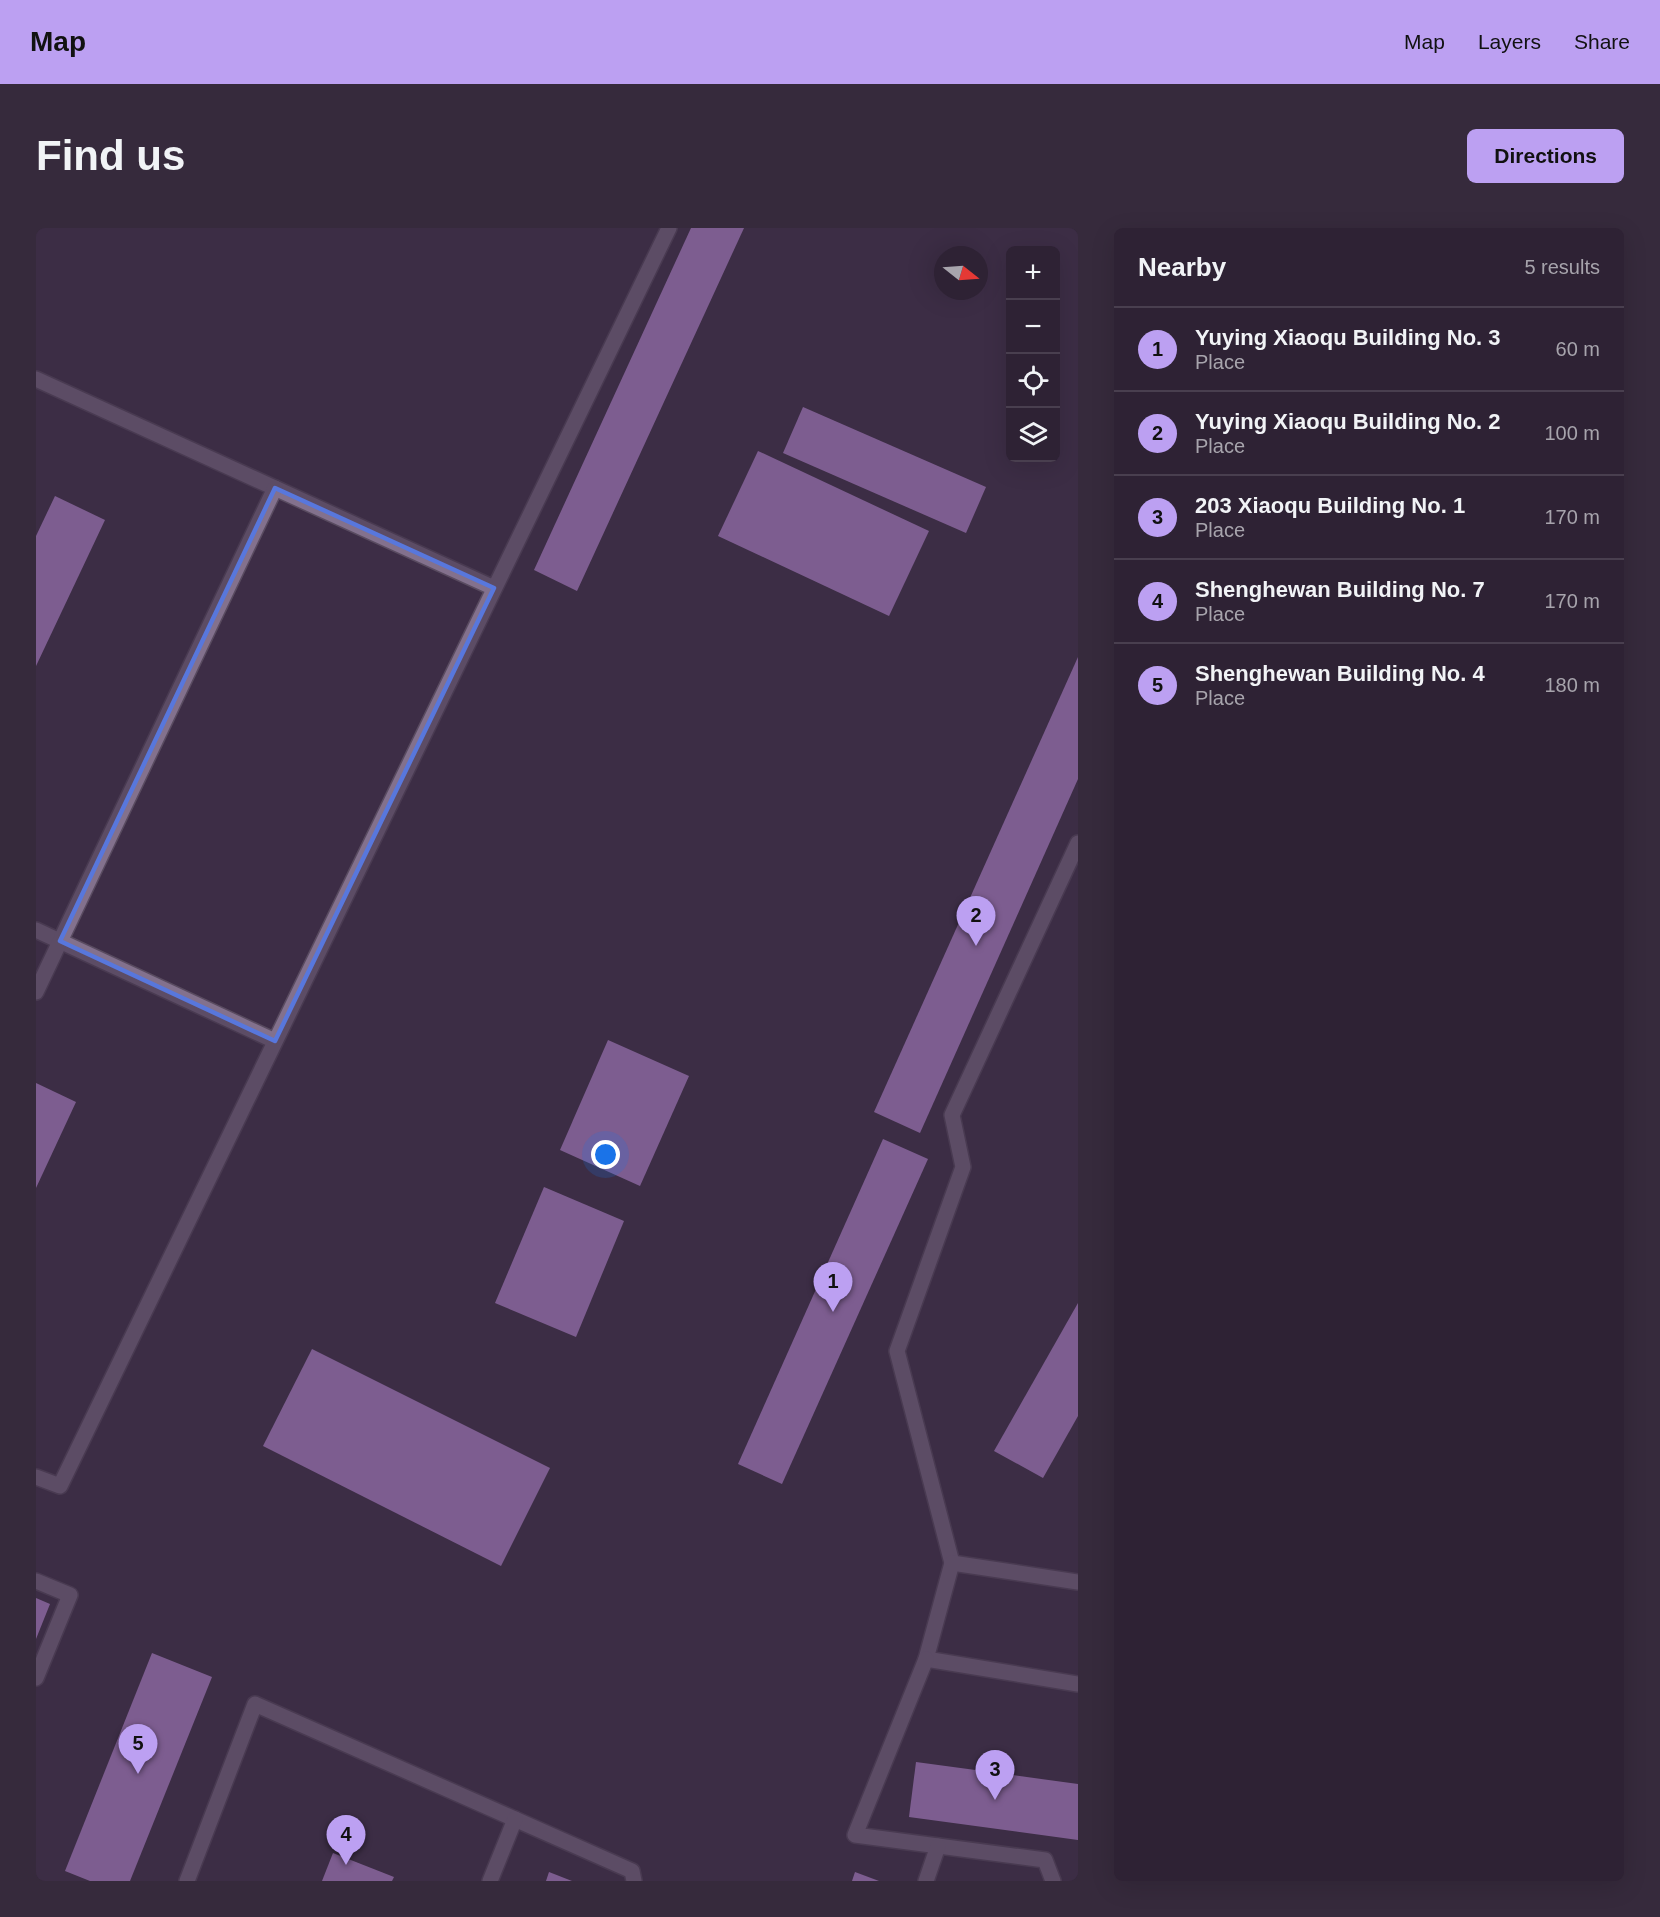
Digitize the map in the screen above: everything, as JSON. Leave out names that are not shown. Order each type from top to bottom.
[{"type":"street","points":[[36,1477],[60,1486],[669,228]]},
{"type":"street","points":[[36,379],[495,588]]},
{"type":"street","points":[[36,992],[275,488]]},
{"type":"street","points":[[1053,1881],[1045,1860],[855,1834],[926,1659],[952,1563],[897,1351],[963,1167],[952,1114],[1078,843]]},
{"type":"street","points":[[36,930],[275,1041]]},
{"type":"street","points":[[952,1563],[1078,1582]]},
{"type":"street","points":[[36,1581],[70,1594],[36,1678]]},
{"type":"street","points":[[926,1659],[1078,1684]]},
{"type":"street","points":[[187,1881],[255,1704],[632,1871],[634,1881]]},
{"type":"street","points":[[490,1881],[515,1819]]},
{"type":"street","points":[[926,1881],[938,1846]]},
{"type":"highlighted area","points":[[275,488],[494,588],[275,1041],[60,941]]},
{"type":"building","points":[[691,228],[744,228],[577,591],[534,570]]},
{"type":"building","points":[[803,407],[986,487],[966,533],[783,453]]},
{"type":"building","points":[[758,451],[929,531],[889,616],[718,536]]},
{"type":"building","points":[[55,496],[105,520],[36,666],[36,536]]},
{"type":"building","points":[[1078,657],[1078,779],[920,1133],[874,1112]]},
{"type":"building","points":[[608,1040],[689,1076],[640,1186],[560,1150]]},
{"type":"building","points":[[36,1083],[76,1102],[36,1188]]},
{"type":"building","points":[[883,1139],[928,1159],[782,1484],[738,1464]]},
{"type":"building","points":[[544,1187],[624,1221],[576,1337],[495,1303]]},
{"type":"building","points":[[1078,1303],[1078,1416],[1043,1478],[994,1451]]},
{"type":"building","points":[[312,1349],[550,1468],[501,1566],[263,1446]]},
{"type":"building","points":[[36,1598],[50,1604],[36,1639]]},
{"type":"building","points":[[152,1653],[212,1677],[130,1881],[90,1881],[65,1871]]},
{"type":"building","points":[[916,1762],[1078,1784],[1078,1840],[909,1817]]},
{"type":"building","points":[[333,1853],[394,1877],[392,1881],[322,1881]]},
{"type":"building","points":[[549,1872],[572,1881],[546,1881]]},
{"type":"building","points":[[855,1872],[879,1881],[852,1881]]},
{"type":"place","name":"Yuying Xiaoqu Building No. 2","points":[[976,946]]},
{"type":"place","name":"Yuying Xiaoqu Building No. 3","points":[[833,1312]]},
{"type":"place","name":"Shenghewan Building No. 4","points":[[138,1774]]},
{"type":"place","name":"203 Xiaoqu Building No. 1","points":[[995,1800]]},
{"type":"place","name":"Shenghewan Building No. 7","points":[[346,1865]]}]
